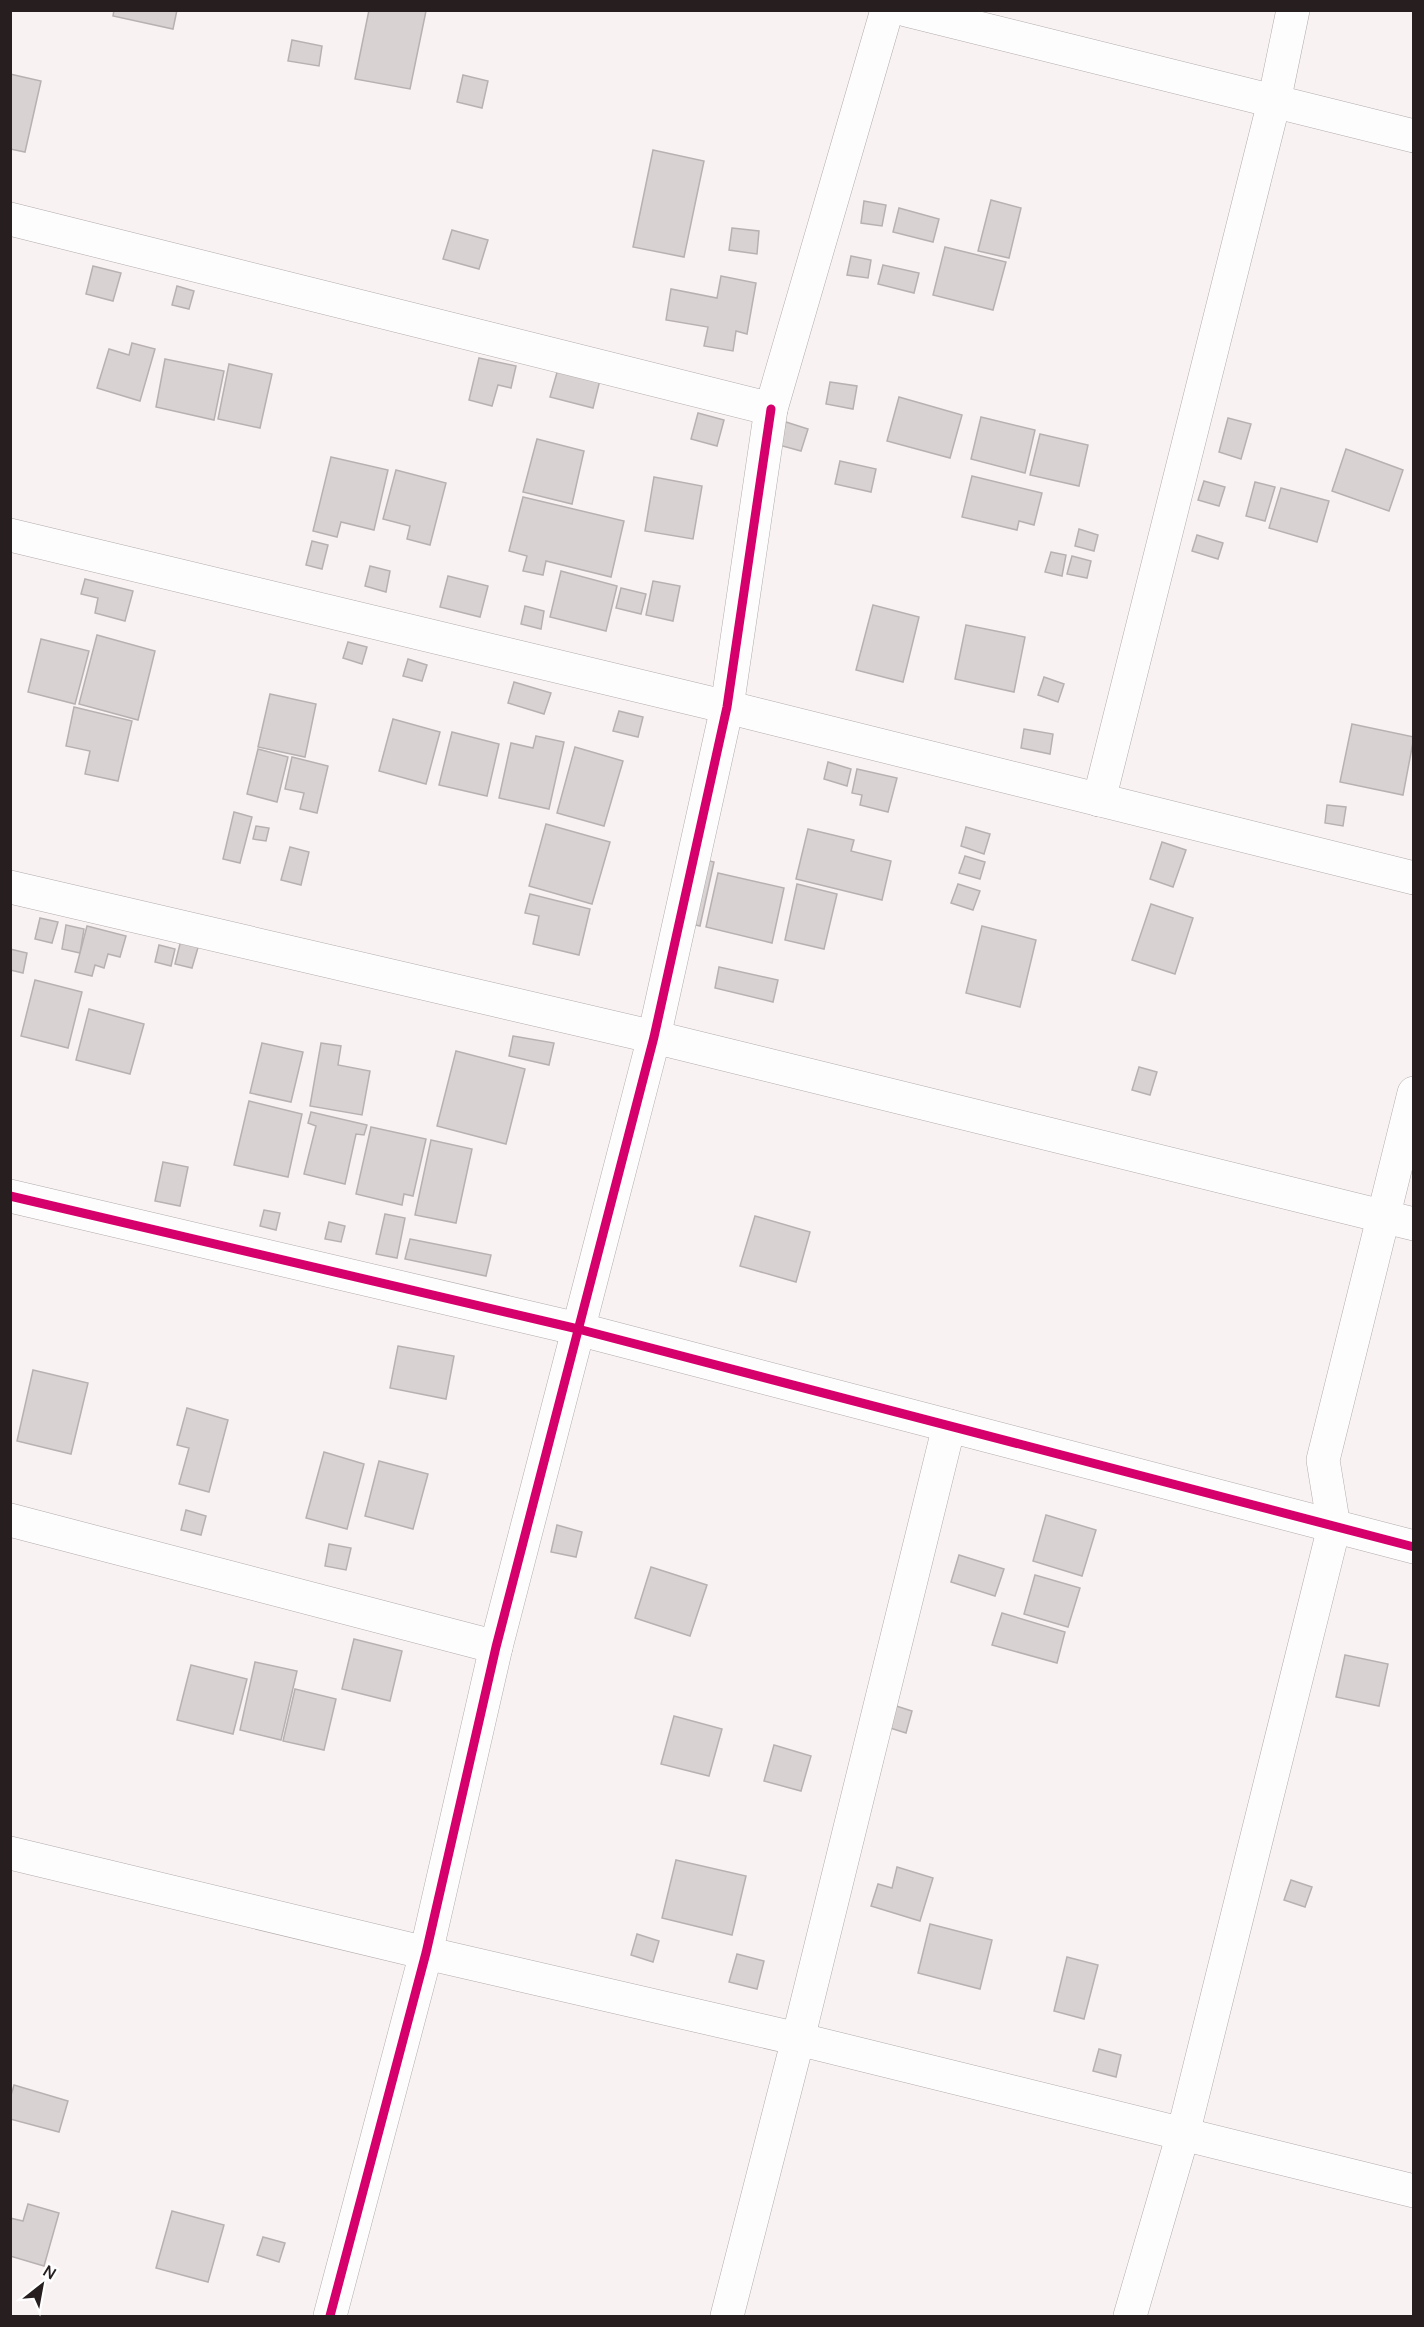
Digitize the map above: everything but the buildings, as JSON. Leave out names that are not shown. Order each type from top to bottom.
[{"type":"street","points":[[330,2316],[426,1953],[496,1647],[654,1037],[727,707],[771,409],[887,10]]},
{"type":"street","points":[[906,10],[1413,136]]},
{"type":"street","points":[[1099,800],[1274,102],[1293,10]]},
{"type":"street","points":[[10,219],[771,409]]},
{"type":"street","points":[[10,535],[727,707],[1413,878]]},
{"type":"street","points":[[10,887],[654,1037],[1399,1220]]},
{"type":"street","points":[[1130,2316],[1183,2134],[1334,1527],[1323,1460],[1399,1220],[1413,1093]]},
{"type":"street","points":[[10,1196],[578,1329],[1413,1547]]},
{"type":"street","points":[[727,2316],[798,2039],[949,1426]]},
{"type":"street","points":[[10,1520],[496,1647]]},
{"type":"street","points":[[10,1852],[426,1953],[798,2039],[1413,2192]]},
{"type":"cycle path","points":[[330,2316],[426,1953],[496,1647],[654,1037],[727,707],[771,409]]},
{"type":"cycle path","points":[[10,1196],[578,1329],[1414,1547]]}]
